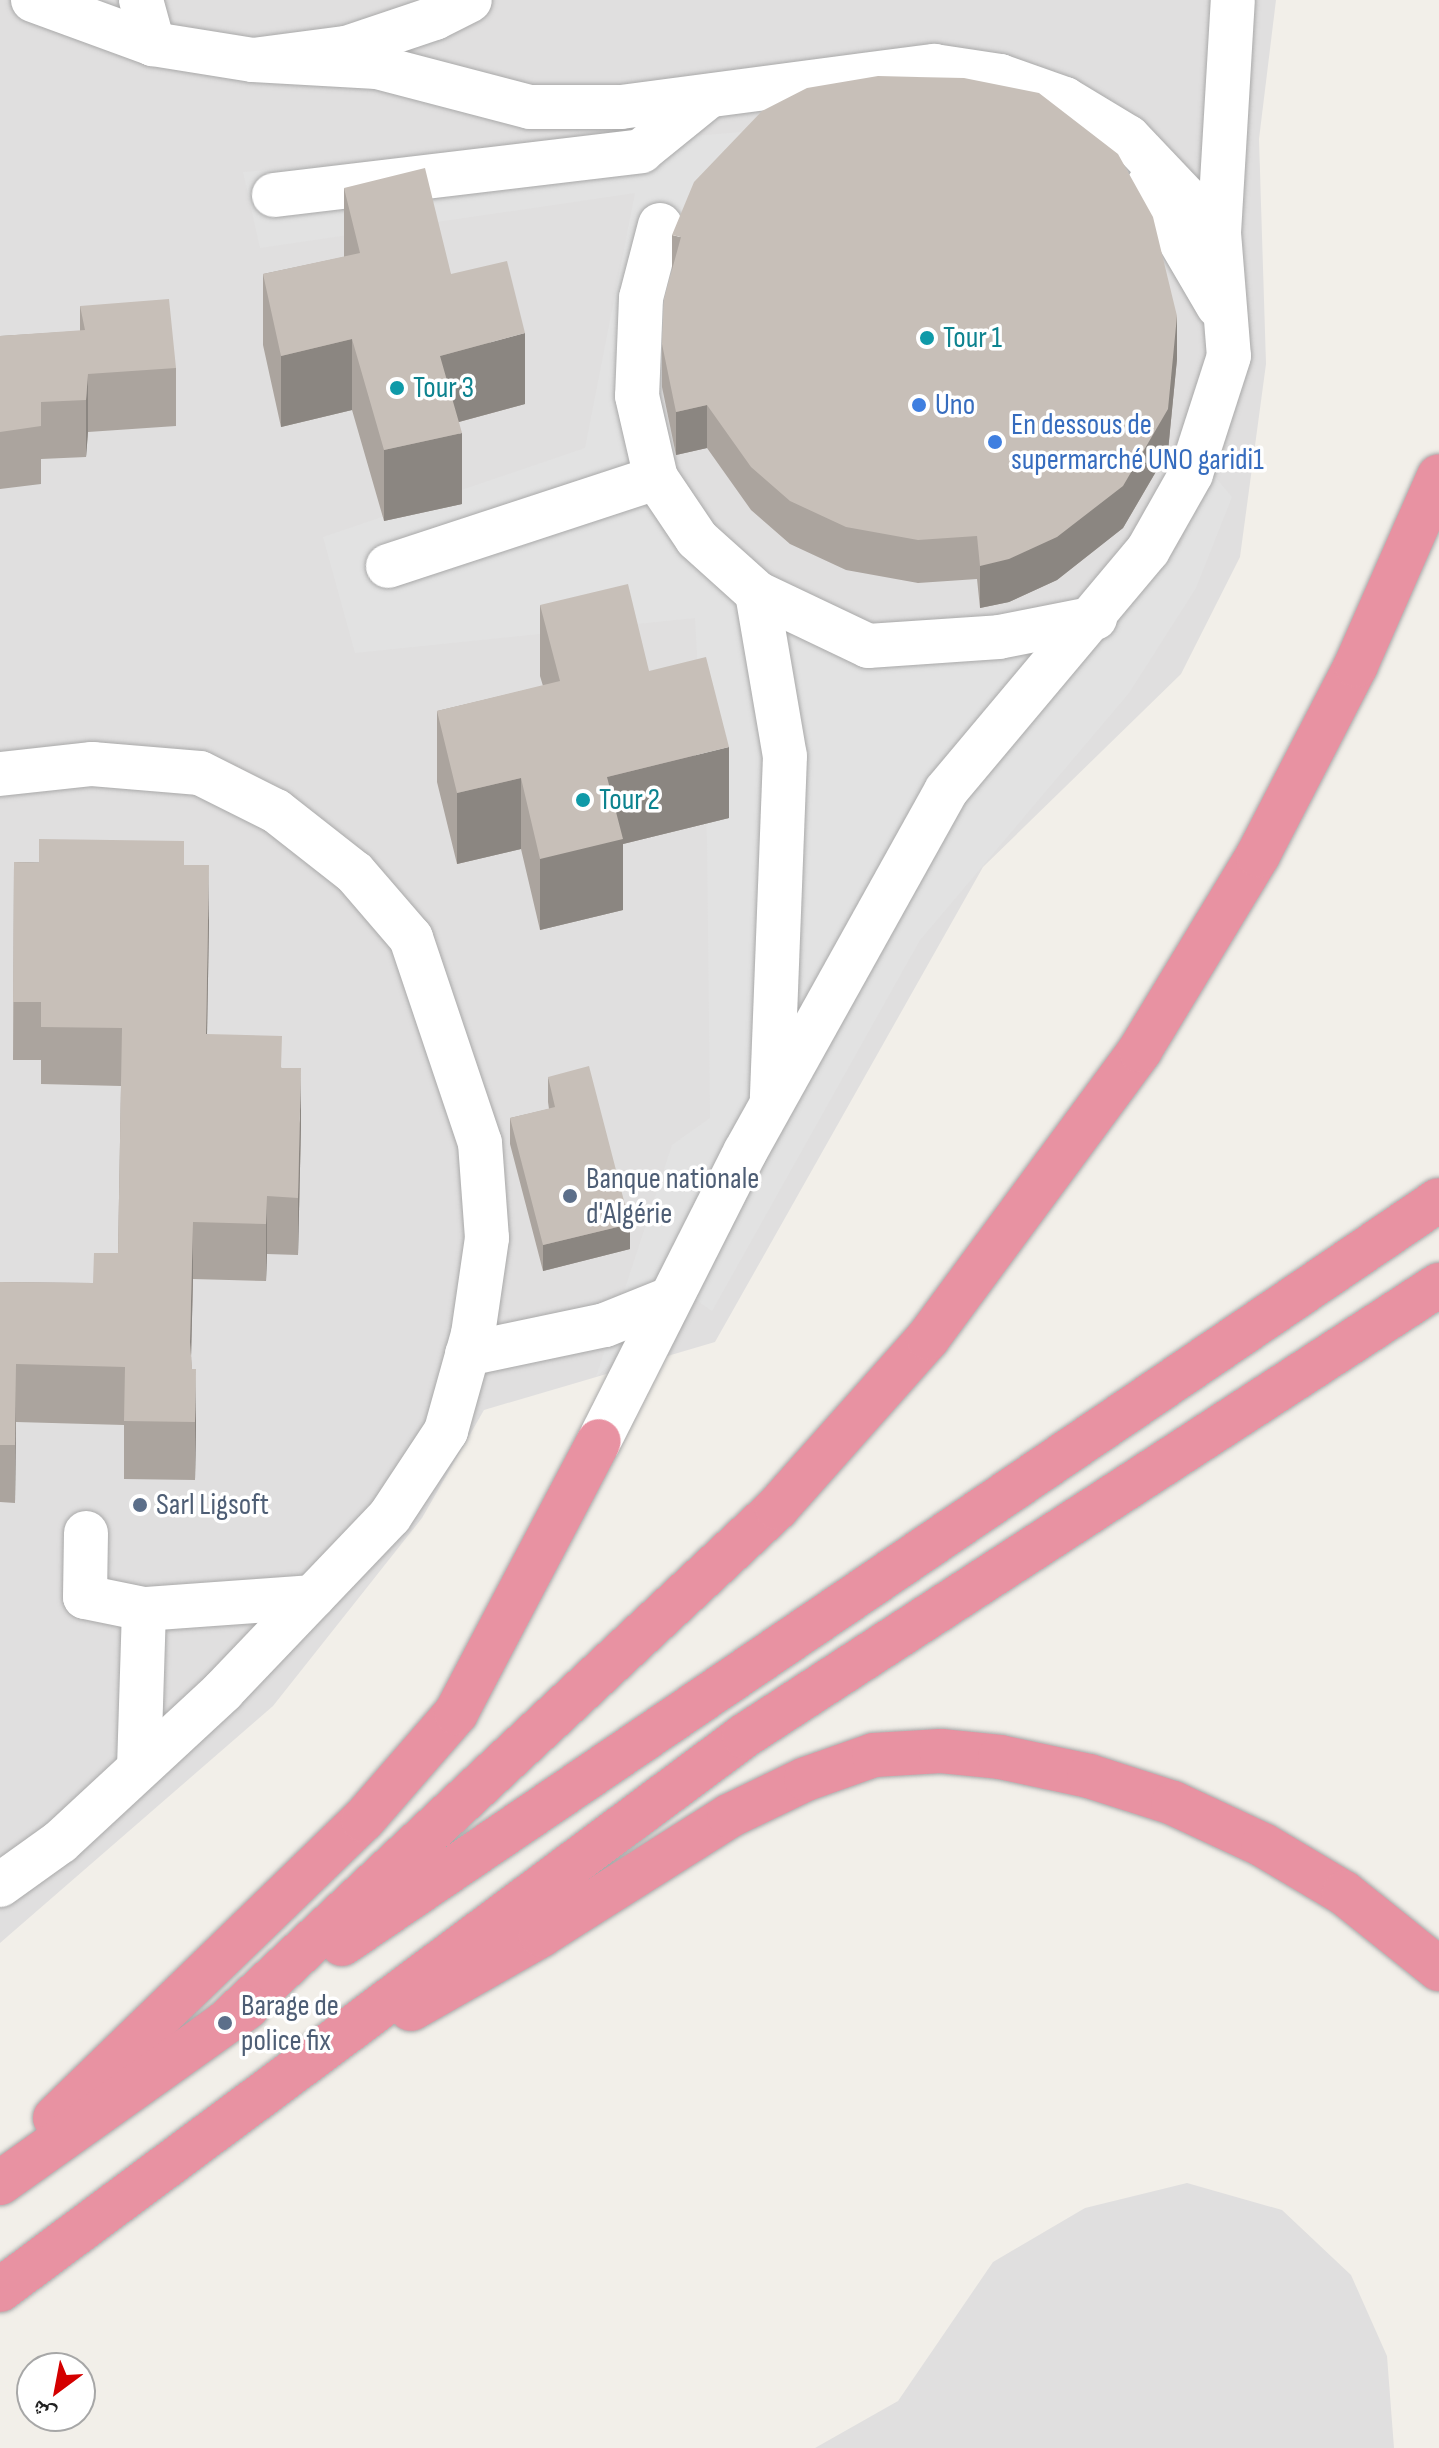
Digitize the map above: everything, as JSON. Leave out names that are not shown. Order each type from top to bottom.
[{"type":"highway","points":[[225,2023],[777,1508],[928,1338],[1140,1050],[1258,855],[1356,665],[1439,476]]},
{"type":"highway","points":[[0,2183],[225,2023],[1439,1200]]},
{"type":"highway","points":[[0,2290],[334,2038],[744,1736],[1439,1285]]},
{"type":"highway","points":[[0,2170],[363,1820],[456,1713],[599,1441]]},
{"type":"highway","points":[[334,2038],[394,2018],[445,1991],[729,1816],[806,1779],[874,1755],[941,1751],[1000,1757],[1089,1776],[1173,1803],[1263,1845],[1344,1893],[1439,1969]]},
{"type":"street","points":[[33,0],[153,44],[253,60],[377,67],[530,107],[621,107],[716,91],[934,66],[1000,76],[1065,99],[1128,137],[1219,233]]},
{"type":"street","points":[[141,0],[153,44]]},
{"type":"street","points":[[253,60],[346,48],[435,18],[470,0]]},
{"type":"street","points":[[599,1441],[667,1300],[946,791],[1095,618],[1148,550],[1191,474],[1229,356],[1219,233],[1233,0]]},
{"type":"street","points":[[274,195],[641,151],[716,91],[780,96],[922,82],[988,91],[1062,122],[1149,188],[1227,324]]},
{"type":"street","points":[[660,225],[641,298],[637,396],[656,478],[697,539],[757,593],[868,646],[999,637],[1095,618]]},
{"type":"street","points":[[388,566],[656,478]]},
{"type":"street","points":[[757,593],[785,756],[772,1111]]},
{"type":"street","points":[[0,774],[92,764],[200,773],[276,811],[355,873],[411,938],[480,1143],[487,1238],[467,1354],[446,1431],[390,1516],[313,1597],[139,1768],[60,1842],[0,1885]]},
{"type":"street","points":[[467,1354],[605,1325],[667,1300]]},
{"type":"street","points":[[86,1533],[85,1597],[144,1609],[313,1597]]},
{"type":"street","points":[[139,1768],[144,1609]]},
{"type":"shaded area","points":[[0,0],[1276,0],[1259,139],[1266,364],[1240,557],[1181,674],[983,867],[715,1342],[484,1410],[422,1518],[273,1706],[0,1943]]},
{"type":"shaded area","points":[[791,128],[717,188],[652,302],[646,434],[725,583],[983,662],[1181,546],[1206,466],[1232,497],[1196,588],[1129,693],[920,940],[712,1311],[688,1294],[596,1377],[672,1145],[710,1118],[707,839],[695,618],[355,653],[323,537],[585,448],[635,193],[260,248],[243,172]]},
{"type":"shaded area","points":[[1187,2183],[1282,2210],[1351,2275],[1387,2356],[1394,2448],[815,2448],[898,2401],[993,2262],[1085,2208]]},
{"type":"building","name":"Uno","points":[[878,76],[964,78],[1039,93],[1118,154],[1153,217],[1177,316],[1168,409],[1123,486],[1057,537],[1009,559],[980,566],[977,536],[918,540],[846,527],[790,501],[751,467],[707,405],[676,412],[662,344],[664,299],[681,237],[672,235],[694,182],[762,111],[807,88]]},
{"type":"building","points":[[425,168],[451,274],[507,261],[525,333],[440,356],[462,433],[384,450],[352,339],[281,356],[263,274],[360,253],[344,188]]},
{"type":"building","points":[[169,299],[176,368],[88,374],[86,400],[41,402],[41,426],[0,432],[0,336],[85,330],[80,306]]},
{"type":"building","points":[[628,584],[649,671],[706,657],[729,747],[607,777],[623,839],[540,859],[521,778],[457,793],[437,711],[560,681],[540,605]]},
{"type":"building","points":[[39,839],[184,841],[184,865],[209,865],[206,1034],[282,1036],[281,1068],[301,1068],[298,1198],[267,1196],[266,1224],[193,1222],[190,1342],[192,1369],[196,1369],[195,1422],[124,1421],[125,1367],[16,1364],[15,1445],[0,1445],[0,1282],[93,1283],[94,1253],[118,1253],[122,1028],[41,1027],[41,1002],[13,1002],[14,862],[39,863]]},
{"type":"building","name":"Banque nationale d'Algérie","points":[[589,1066],[630,1224],[543,1245],[510,1118],[555,1107],[548,1077]]},
{"type":"place","name":"Tour 1","points":[[927,338]]},
{"type":"place","name":"Tour 3","points":[[397,388]]},
{"type":"place","name":"Uno","points":[[919,405]]},
{"type":"place","name":"En dessous de supermarché UNO garidi1","points":[[995,442]]},
{"type":"place","name":"Tour 2","points":[[583,800]]},
{"type":"place","name":"Banque nationale d'Algérie","points":[[570,1196]]},
{"type":"place","name":"Sarl Ligsoft","points":[[140,1505]]},
{"type":"place","name":"Barage de police fix","points":[[225,2023]]}]
